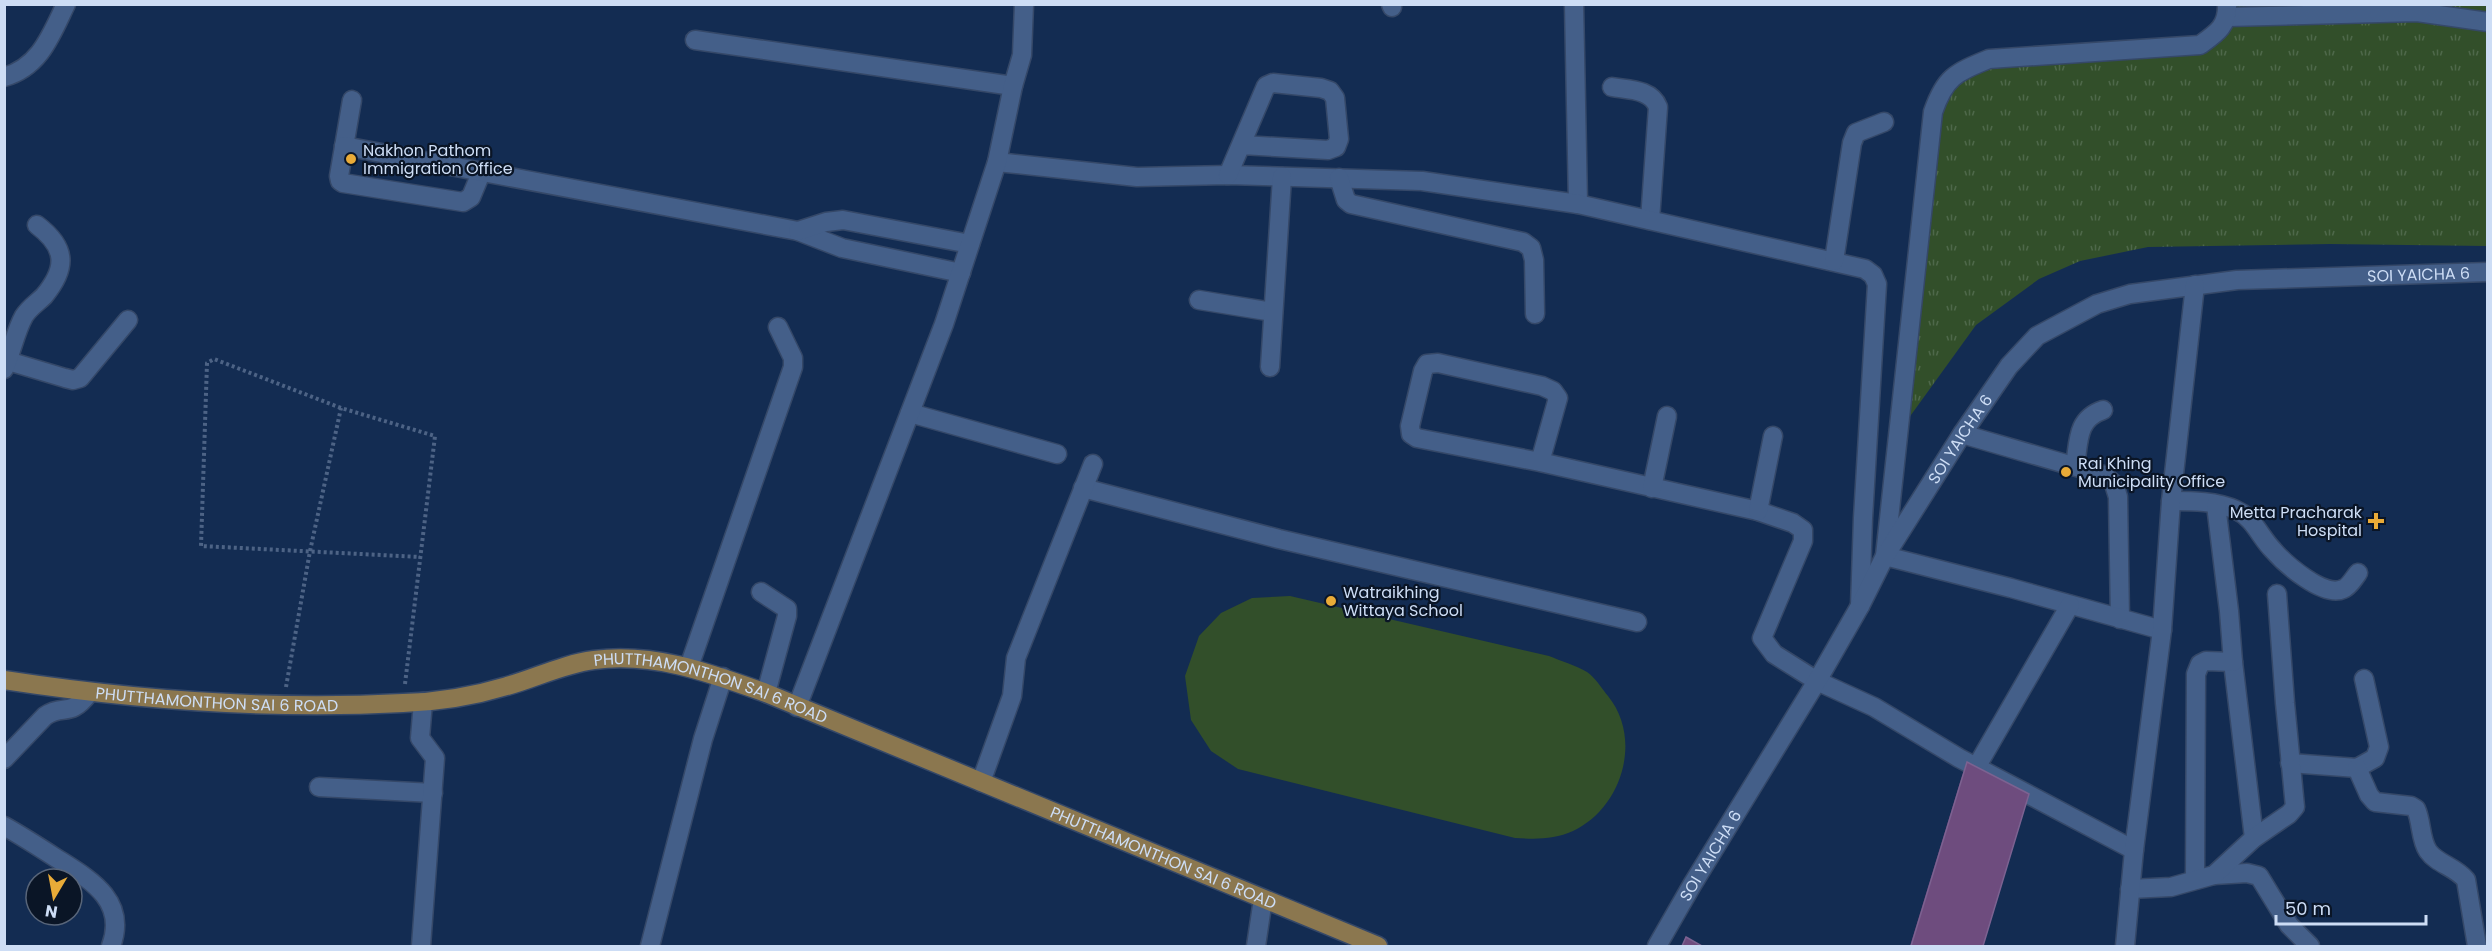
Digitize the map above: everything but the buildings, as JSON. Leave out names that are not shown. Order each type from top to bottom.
[{"type":"main road","name":"PHUTTHAMONTHON SAI 6 ROAD","points":[[4,680],[84,692],[282,704],[402,703],[423,702],[506,687],[568,665],[593,660],[620,658],[655,660],[723,677],[766,693],[1378,946]]},
{"type":"street","points":[[4,76],[30,65],[45,48],[66,4]]},
{"type":"street","points":[[797,707],[944,324],[997,162],[1022,55],[1024,4]]},
{"type":"street","points":[[1574,4],[1578,204]]},
{"type":"street","points":[[2162,630],[1885,556],[1933,112],[1941,90],[1961,71],[1989,59],[2200,45],[2221,31],[2227,10],[2417,12],[2487,22]]},
{"type":"street","points":[[695,40],[1013,86]]},
{"type":"street","points":[[1228,175],[1266,86],[1273,83],[1321,88],[1330,92],[1335,98],[1339,139],[1336,147],[1328,150],[1242,145]]},
{"type":"street","points":[[1612,87],[1649,94],[1654,98],[1658,107],[1650,220]]},
{"type":"street","points":[[352,100],[339,176],[343,183],[463,202],[471,197],[480,173]]},
{"type":"street","points":[[1834,261],[1852,143],[1856,133],[1862,129],[1884,122]]},
{"type":"street","points":[[344,146],[798,231],[842,248],[961,273]]},
{"type":"street","points":[[997,162],[1137,177],[1228,175],[1422,181],[1578,204],[1865,269],[1873,275],[1877,284],[1860,606]]},
{"type":"street","points":[[1270,367],[1282,177]]},
{"type":"street","points":[[1340,178],[1346,200],[1351,204],[1523,242],[1531,249],[1534,260],[1535,314]]},
{"type":"street","points":[[798,231],[826,222],[843,220],[970,244]]},
{"type":"street","points":[[37,225],[52,236],[59,251],[61,264],[52,285],[42,298],[32,305],[20,324],[6,365],[73,380],[80,378],[128,320]]},
{"type":"street","name":"SOI YAICHA 6","points":[[1657,946],[1698,874],[1817,681],[1860,606],[1885,556],[1962,434],[2009,366],[2037,336],[2097,304],[2130,294],[2237,280],[2487,272]]},
{"type":"street","points":[[2125,946],[2134,850],[2162,630],[2171,501],[2195,285]]},
{"type":"street","points":[[1199,300],[1273,312]]},
{"type":"street","points":[[689,667],[794,367],[793,358],[778,327]]},
{"type":"street","points":[[1540,462],[1557,398],[1553,390],[1438,363],[1427,364],[1423,371],[1410,426],[1411,434],[1417,438],[1540,462],[1758,511],[1793,523],[1803,530],[1803,541],[1762,638],[1774,654],[1817,681],[1874,707],[1977,766],[2134,850]]},
{"type":"street","points":[[2075,466],[2083,424],[2091,414],[2103,410]]},
{"type":"street","points":[[910,413],[1057,454]]},
{"type":"street","points":[[1652,488],[1667,416]]},
{"type":"street","points":[[1962,434],[2104,474],[2114,484],[2118,497],[2120,619]]},
{"type":"street","points":[[1758,511],[1773,436]]},
{"type":"street","points":[[981,782],[1012,696],[1016,658],[1093,464]]},
{"type":"street","points":[[1083,488],[1280,539],[1637,622]]},
{"type":"street","points":[[2171,501],[2193,501],[2236,510],[2252,521],[2273,550],[2308,580],[2326,590],[2338,591],[2345,588],[2358,573]]},
{"type":"street","points":[[2216,505],[2254,838]]},
{"type":"street","points":[[761,592],[787,609],[766,693]]},
{"type":"street","points":[[2214,875],[2254,838],[2289,814],[2295,807],[2277,594]]},
{"type":"street","points":[[1977,766],[2070,605]]},
{"type":"street","points":[[2195,879],[2196,674],[2200,664],[2206,661],[2233,662]]},
{"type":"street","points":[[650,946],[703,739],[723,677]]},
{"type":"street","points":[[2290,763],[2357,768],[2375,758],[2379,747],[2364,679]]},
{"type":"street","points":[[4,759],[50,713],[78,706],[84,692]]},
{"type":"street","points":[[421,946],[435,758],[420,738],[423,702]]},
{"type":"street","points":[[2357,768],[2369,795],[2375,802],[2411,806],[2416,809],[2427,849],[2466,880],[2477,946]]},
{"type":"street","points":[[319,787],[433,793]]},
{"type":"street","points":[[4,826],[90,879],[109,900],[116,917],[111,946]]},
{"type":"street","points":[[2130,888],[2170,887],[2214,875],[2247,873],[2259,876],[2289,925],[2310,946]]},
{"type":"street","points":[[1256,946],[1263,899]]},
{"type":"path","points":[[402,703],[435,436],[341,408],[214,358],[207,363],[201,546],[420,557]]},
{"type":"path","points":[[282,704],[310,551],[341,408]]},
{"type":"green space","points":[[2229,5],[2487,5],[2487,246],[2330,244],[2148,247],[2080,261],[2039,279],[1976,325],[1903,426],[1941,90],[1991,60],[2201,46]]},
{"type":"green space","points":[[1290,596],[1549,656],[1587,672],[1596,680],[1619,713],[1624,732],[1625,752],[1622,771],[1615,790],[1590,820],[1573,831],[1537,839],[1515,838],[1238,769],[1211,751],[1191,720],[1185,676],[1199,636],[1221,613],[1252,598]]},
{"type":"place","name":"Nakhon Pathom Immigration Office","points":[[351,159]]},
{"type":"place","name":"Rai Khing Municipality Office","points":[[2066,472]]},
{"type":"place","name":"Metta Pracharak Hospital","points":[[2376,521]]},
{"type":"place","name":"Watraikhing Wittaya School","points":[[1331,601]]}]
